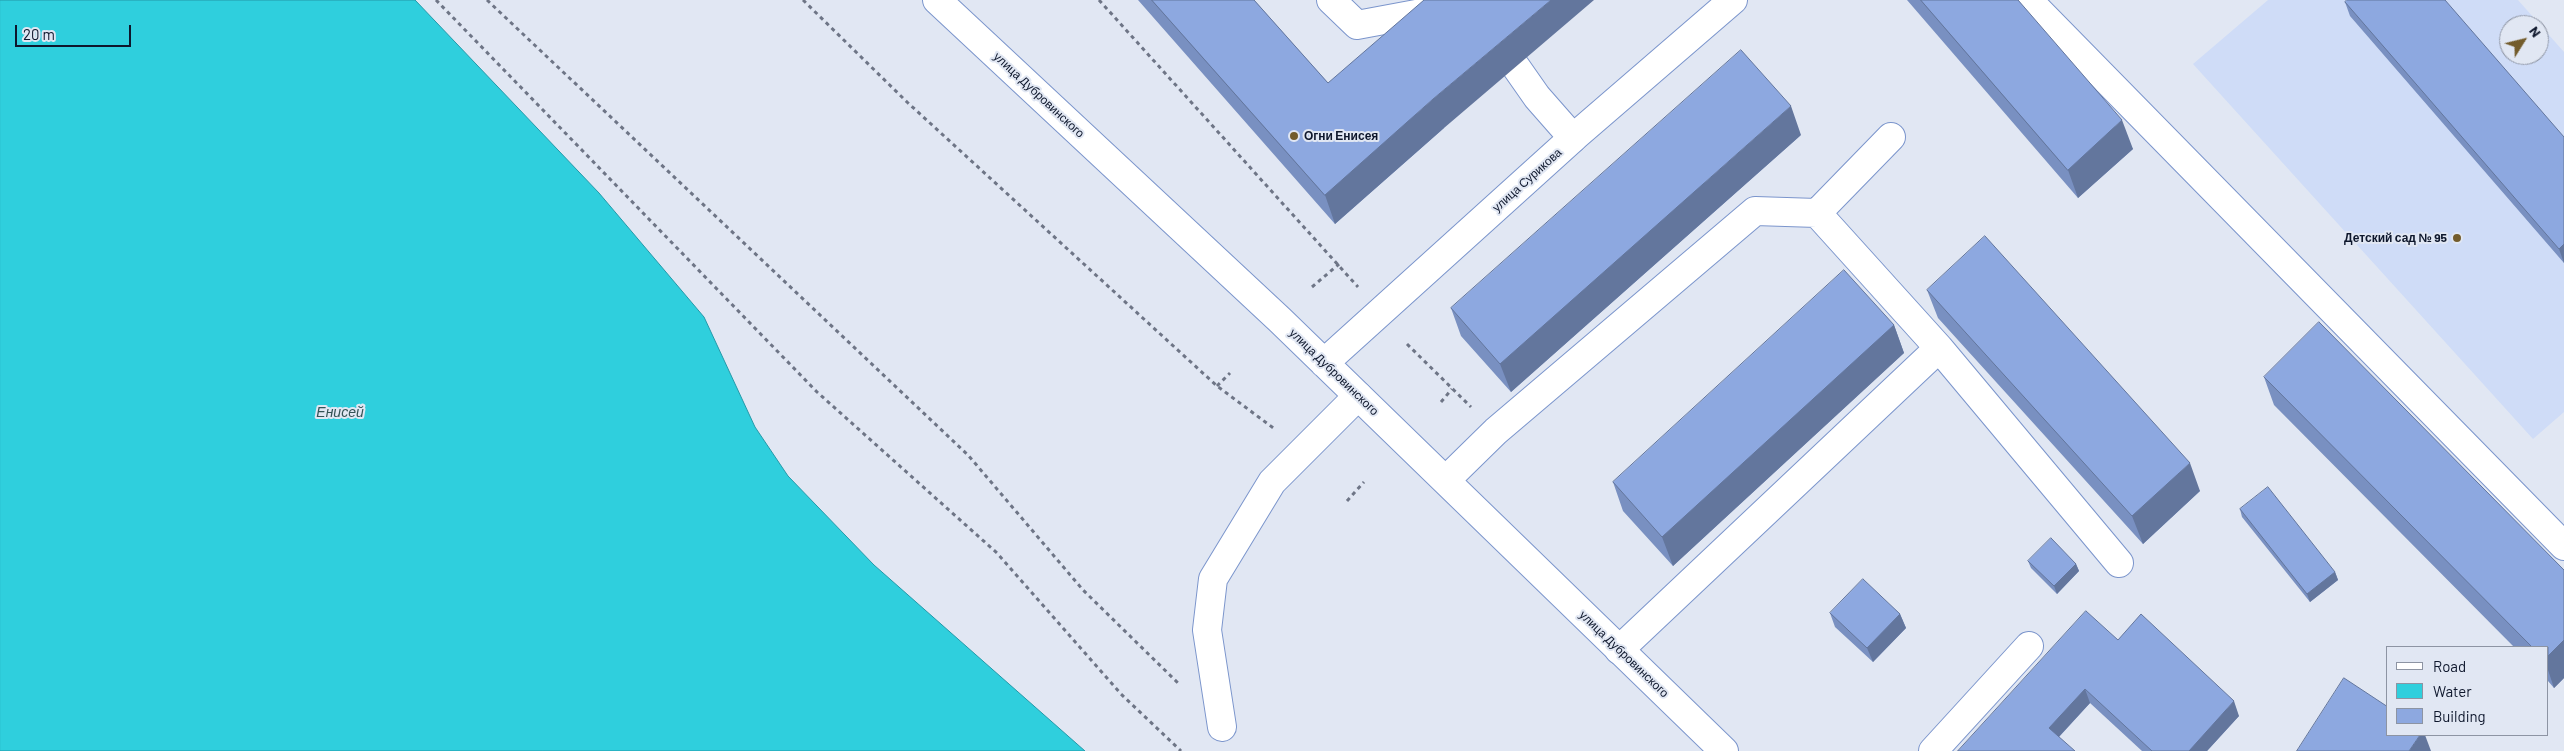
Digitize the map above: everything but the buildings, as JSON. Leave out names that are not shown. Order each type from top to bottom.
[{"type":"main road","name":"улица Дубровинского","points":[[937,0],[1324,363],[1724,751]]},
{"type":"main road","points":[[1331,0],[1357,25],[1462,5]]},
{"type":"main road","name":"улица Сурикова","points":[[1324,363],[1573,138],[1733,0]]},
{"type":"main road","points":[[2028,0],[2564,546]]},
{"type":"main road","points":[[1516,68],[1573,138]]},
{"type":"main road","points":[[1446,480],[1496,431],[1755,212],[1817,212],[1891,137]]},
{"type":"main road","points":[[1817,212],[1939,348],[2119,562]]},
{"type":"main road","points":[[1619,650],[1939,348]]},
{"type":"main road","points":[[1222,727],[1207,630],[1214,579],[1272,482],[1358,396]]},
{"type":"main road","points":[[1933,751],[2030,646]]},
{"type":"path","points":[[436,0],[817,392],[997,553],[1121,694],[1181,751]]},
{"type":"path","points":[[487,0],[968,455],[1083,590],[1181,686]]},
{"type":"path","points":[[803,0],[906,102],[1217,386],[1304,452]]},
{"type":"path","points":[[1099,0],[1362,291]]},
{"type":"path","points":[[1312,287],[1339,264]]},
{"type":"path","points":[[1408,344],[1496,431]]},
{"type":"path","points":[[1217,386],[1230,372]]},
{"type":"path","points":[[1441,402],[1452,389]]},
{"type":"path","points":[[1347,501],[1364,482]]},
{"type":"shaded area","name":"Детский сад № 95","points":[[2268,0],[2518,0],[2531,15],[2499,15],[2499,65],[2549,65],[2549,35],[2564,52],[2564,412],[2533,439],[2193,64]]},
{"type":"water","name":"Енисей","points":[[0,0],[415,0],[599,193],[704,317],[755,427],[788,476],[874,565],[1085,751],[0,751]]},
{"type":"place","name":"Огни Енисея","points":[[1294,136]]},
{"type":"place","name":"Детский сад № 95","points":[[2457,238]]}]
